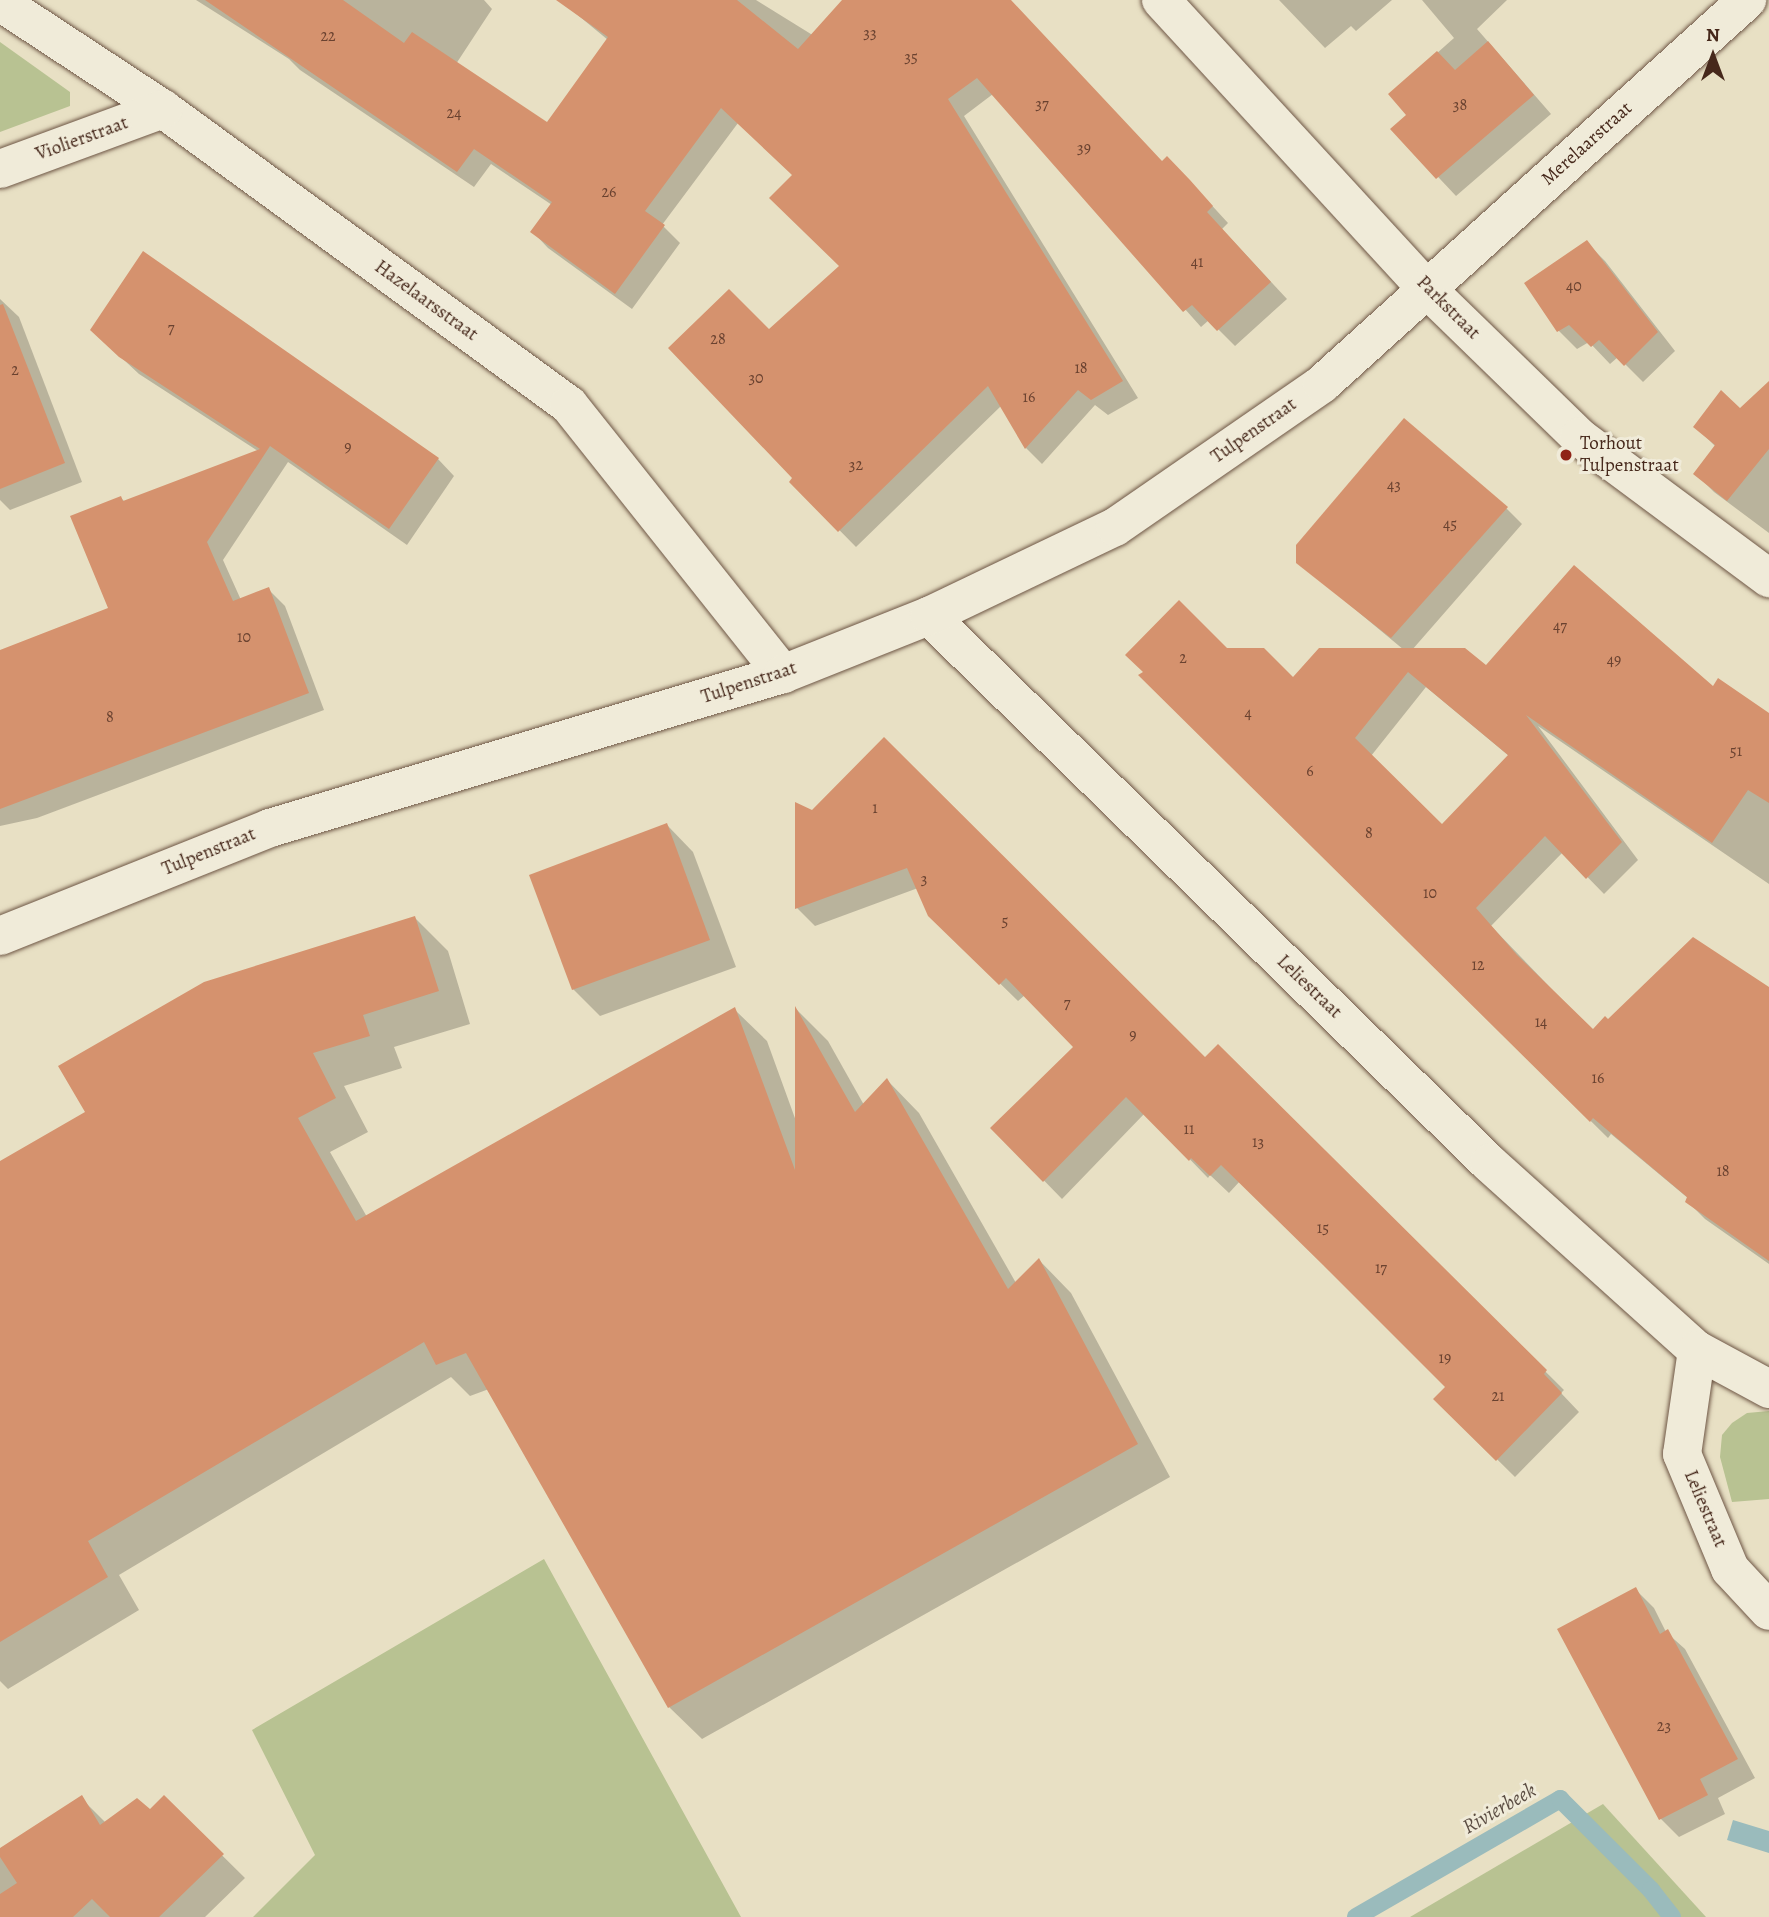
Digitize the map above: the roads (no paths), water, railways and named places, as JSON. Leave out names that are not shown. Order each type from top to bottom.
[{"type":"street","name":"Parkstraat","points":[[1161,0],[1427,289],[1579,437],[1769,578]]},
{"type":"street","name":"Merelaarstraat","points":[[1427,289],[1746,0]]},
{"type":"street","name":"Hazelaarsstraat","points":[[0,2],[163,109],[569,405],[783,674]]},
{"type":"street","name":"Violierstraat","points":[[0,169],[163,109]]},
{"type":"street","name":"Tulpenstraat","points":[[0,936],[270,828],[783,674],[929,615],[1115,527],[1322,384],[1427,289]]},
{"type":"street","name":"Leliestraat","points":[[929,615],[1489,1163],[1697,1350],[1769,1389]]},
{"type":"street","name":"Leliestraat","points":[[1697,1350],[1682,1454],[1730,1569],[1769,1611]]},
{"type":"water","points":[[1733,1820],[1769,1831],[1769,1853],[1727,1840]]},
{"type":"waterway","name":"Rivierbeek","points":[[1356,1917],[1560,1799],[1651,1890],[1672,1917]]},
{"type":"place","name":"Torhout Tulpenstraat","points":[[1566,455]]}]
